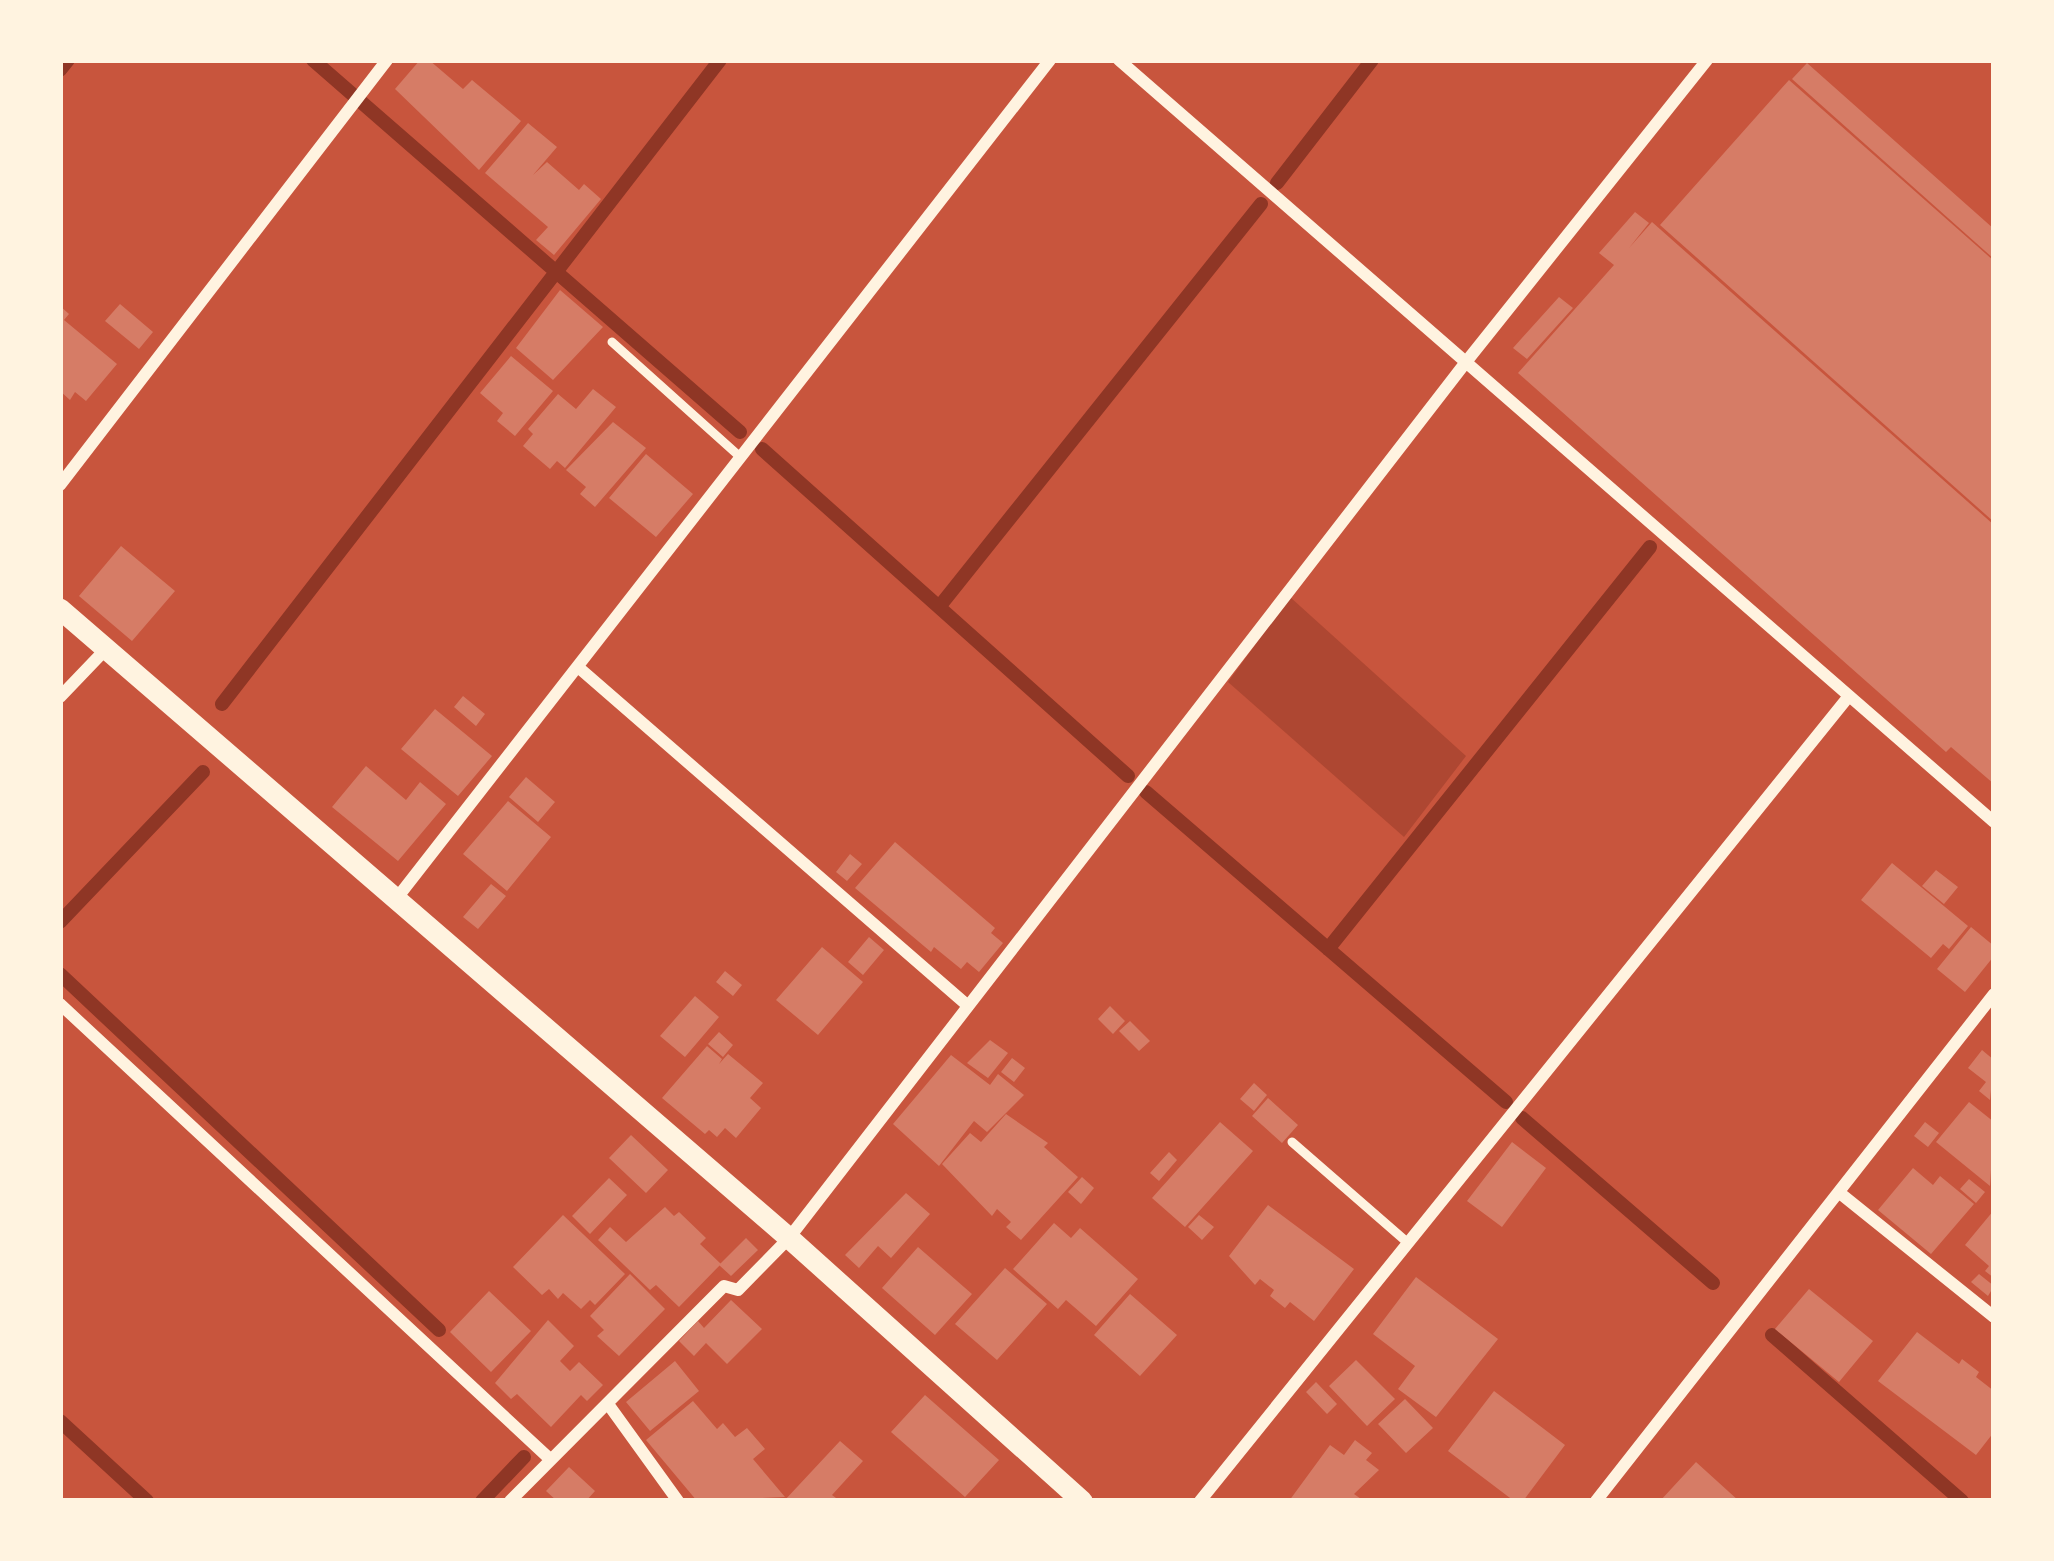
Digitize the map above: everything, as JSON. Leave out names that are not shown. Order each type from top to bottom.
[{"type":"street","points":[[60,485],[387,60]]},
{"type":"street","points":[[397,898],[1050,60]]},
{"type":"street","points":[[1119,60],[1994,822]]},
{"type":"street","points":[[510,1501],[724,1286],[738,1290],[789,1238],[1466,362],[1707,60]]},
{"type":"street","points":[[60,609],[789,1238],[1082,1501]]},
{"type":"street","points":[[60,697],[105,650]]},
{"type":"street","points":[[578,667],[967,1005]]},
{"type":"street","points":[[1200,1501],[1850,696]]},
{"type":"street","points":[[1597,1501],[1994,994]]},
{"type":"street","points":[[60,1004],[551,1460]]},
{"type":"street","points":[[1841,1194],[1994,1317]]},
{"type":"street","points":[[608,1404],[678,1501]]},
{"type":"lane","points":[[612,342],[738,455]]},
{"type":"lane","points":[[1292,1142],[1408,1243]]},
{"type":"shaded area","points":[[1290,597],[1466,756],[1404,837],[1228,682]]},
{"type":"building","points":[[420,60],[429,60],[463,89],[472,80],[521,121],[479,170],[395,89]]},
{"type":"building","points":[[1807,63],[1994,229],[1994,259],[1792,79]]},
{"type":"building","points":[[1789,80],[1994,261],[1994,522],[1660,225]]},
{"type":"building","points":[[528,123],[557,147],[533,175],[547,162],[579,190],[584,184],[601,199],[554,255],[536,240],[548,227],[485,173]]},
{"type":"building","points":[[1635,212],[1649,223],[1629,248],[1652,222],[1994,525],[1994,784],[1951,747],[1946,752],[1518,373],[1614,265],[1599,253]]},
{"type":"building","points":[[560,290],[603,327],[553,380],[516,348]]},
{"type":"building","points":[[1559,297],[1573,308],[1527,359],[1513,348]]},
{"type":"building","points":[[120,304],[153,332],[139,349],[105,321]]},
{"type":"building","points":[[60,306],[69,314],[64,320],[117,364],[86,401],[75,392],[70,400],[60,391]]},
{"type":"building","points":[[511,356],[553,391],[515,436],[497,421],[503,413],[480,393]]},
{"type":"building","points":[[593,389],[616,407],[565,468],[557,461],[550,469],[523,446],[533,434],[528,429],[558,394],[576,409]]},
{"type":"building","points":[[613,422],[646,448],[595,507],[580,494],[586,487],[566,470]]},
{"type":"building","points":[[646,454],[693,494],[656,537],[609,498]]},
{"type":"building","points":[[121,546],[175,591],[132,641],[79,596]]},
{"type":"building","points":[[463,696],[485,714],[476,726],[454,707]]},
{"type":"building","points":[[435,709],[492,756],[458,796],[401,749]]},
{"type":"building","points":[[366,766],[406,800],[420,782],[446,804],[398,861],[332,807]]},
{"type":"building","points":[[526,777],[555,802],[538,822],[509,797]]},
{"type":"building","points":[[508,801],[551,837],[507,891],[463,854]]},
{"type":"building","points":[[895,842],[995,928],[991,933],[1003,943],[979,972],[967,962],[961,969],[934,947],[931,952],[855,888]]},
{"type":"building","points":[[850,854],[862,864],[847,881],[836,872]]},
{"type":"building","points":[[1892,863],[1968,926],[1949,949],[1943,944],[1931,958],[1861,900]]},
{"type":"building","points":[[1936,870],[1958,887],[1944,904],[1922,886]]},
{"type":"building","points":[[491,884],[506,896],[478,929],[463,917]]},
{"type":"building","points":[[1971,927],[1994,946],[1994,956],[1965,992],[1937,969]]},
{"type":"building","points":[[869,937],[884,950],[863,975],[848,962]]},
{"type":"building","points":[[822,947],[863,982],[818,1035],[776,1000]]},
{"type":"building","points":[[725,971],[742,985],[733,996],[716,982]]},
{"type":"building","points":[[695,996],[719,1017],[685,1057],[660,1036]]},
{"type":"building","points":[[1110,1006],[1125,1021],[1113,1034],[1098,1019]]},
{"type":"building","points":[[1130,1021],[1150,1041],[1139,1051],[1119,1031]]},
{"type":"building","points":[[719,1032],[733,1045],[723,1057],[708,1044]]},
{"type":"building","points":[[990,1040],[1008,1053],[988,1078],[967,1063]]},
{"type":"building","points":[[707,1046],[722,1059],[719,1064],[728,1054],[763,1083],[750,1098],[761,1108],[736,1138],[725,1128],[717,1137],[709,1130],[705,1134],[662,1098]]},
{"type":"building","points":[[1982,1050],[1994,1060],[1990,1100],[1979,1091],[1986,1082],[1968,1068]]},
{"type":"building","points":[[951,1055],[990,1085],[998,1074],[1024,1095],[987,1132],[974,1121],[939,1166],[893,1124]]},
{"type":"building","points":[[1012,1058],[1025,1068],[1014,1082],[1001,1072]]},
{"type":"building","points":[[1254,1083],[1267,1095],[1254,1111],[1240,1099]]},
{"type":"building","points":[[1268,1098],[1298,1125],[1282,1143],[1252,1116]]},
{"type":"building","points":[[1969,1102],[1994,1122],[1990,1186],[1936,1142]]},
{"type":"building","points":[[1006,1114],[1048,1143],[1044,1147],[1078,1177],[1021,1240],[1006,1227],[1011,1222],[997,1209],[992,1216],[942,1164],[970,1133],[981,1142]]},
{"type":"building","points":[[1220,1122],[1253,1151],[1185,1227],[1152,1198]]},
{"type":"building","points":[[1925,1122],[1939,1133],[1928,1147],[1914,1136]]},
{"type":"building","points":[[631,1135],[668,1170],[646,1193],[609,1158]]},
{"type":"building","points":[[1512,1142],[1546,1168],[1502,1227],[1467,1201]]},
{"type":"building","points":[[1169,1152],[1177,1160],[1159,1181],[1150,1173]]},
{"type":"building","points":[[1913,1168],[1933,1185],[1940,1176],[1974,1204],[1931,1254],[1878,1210]]},
{"type":"building","points":[[1082,1177],[1094,1188],[1081,1204],[1068,1192]]},
{"type":"building","points":[[609,1178],[627,1195],[590,1234],[572,1216]]},
{"type":"building","points":[[1969,1179],[1985,1192],[1976,1203],[1960,1189]]},
{"type":"building","points":[[906,1193],[930,1214],[891,1258],[878,1246],[859,1268],[845,1255]]},
{"type":"building","points":[[1268,1205],[1354,1269],[1314,1321],[1290,1302],[1285,1308],[1270,1296],[1274,1290],[1260,1279],[1255,1285],[1229,1256]]},
{"type":"building","points":[[665,1207],[674,1216],[679,1212],[706,1238],[700,1244],[721,1264],[679,1307],[656,1285],[650,1290],[598,1240],[610,1227],[626,1242]]},
{"type":"building","points":[[1994,1210],[1994,1278],[1985,1271],[1989,1266],[1965,1245]]},
{"type":"building","points":[[563,1215],[625,1274],[595,1305],[590,1300],[581,1309],[563,1293],[558,1299],[549,1289],[542,1295],[513,1267]]},
{"type":"building","points":[[1199,1215],[1214,1227],[1202,1240],[1188,1227]]},
{"type":"building","points":[[1054,1223],[1071,1238],[1080,1228],[1138,1279],[1096,1326],[1066,1300],[1058,1309],[1013,1269]]},
{"type":"building","points":[[746,1238],[758,1250],[731,1276],[719,1265]]},
{"type":"building","points":[[918,1247],[972,1294],[935,1335],[882,1288]]},
{"type":"building","points":[[1005,1268],[1047,1304],[997,1360],[955,1324]]},
{"type":"building","points":[[630,1274],[665,1309],[619,1356],[597,1336],[604,1330],[590,1316]]},
{"type":"building","points":[[1979,1274],[1994,1286],[1988,1296],[1971,1282]]},
{"type":"building","points":[[1416,1277],[1498,1339],[1436,1417],[1398,1389],[1415,1366],[1373,1334]]},
{"type":"building","points":[[1809,1289],[1873,1341],[1839,1382],[1775,1329]]},
{"type":"building","points":[[489,1291],[531,1331],[491,1372],[450,1332]]},
{"type":"building","points":[[1130,1294],[1177,1335],[1140,1376],[1094,1335]]},
{"type":"building","points":[[731,1300],[762,1329],[727,1364],[706,1343],[694,1356],[679,1341],[698,1321],[704,1328]]},
{"type":"building","points":[[548,1320],[574,1346],[560,1361],[570,1371],[579,1362],[603,1385],[587,1401],[581,1395],[551,1427],[517,1394],[511,1399],[495,1383]]},
{"type":"building","points":[[1917,1332],[1959,1364],[1962,1359],[1979,1372],[1976,1377],[1994,1391],[1994,1432],[1976,1455],[1878,1381]]},
{"type":"building","points":[[1356,1360],[1395,1399],[1367,1426],[1329,1386]]},
{"type":"building","points":[[675,1361],[699,1391],[650,1431],[626,1402]]},
{"type":"building","points":[[1316,1382],[1337,1404],[1327,1414],[1306,1392]]},
{"type":"building","points":[[1494,1391],[1565,1445],[1523,1501],[1514,1501],[1448,1451]]},
{"type":"building","points":[[925,1395],[999,1460],[965,1497],[891,1432]]},
{"type":"building","points":[[1405,1399],[1433,1428],[1406,1453],[1378,1424]]},
{"type":"building","points":[[693,1401],[717,1429],[723,1423],[735,1437],[747,1428],[765,1449],[753,1459],[785,1497],[697,1501],[646,1440]]},
{"type":"building","points":[[1355,1440],[1372,1453],[1366,1460],[1379,1470],[1354,1494],[1364,1501],[1289,1501],[1330,1445],[1344,1455]]},
{"type":"building","points":[[840,1441],[863,1461],[832,1495],[840,1501],[784,1501]]},
{"type":"building","points":[[1696,1462],[1739,1501],[1660,1501]]},
{"type":"building","points":[[569,1467],[595,1491],[586,1501],[557,1501],[546,1491]]},
{"type":"waterway","points":[[60,70],[68,60]]},
{"type":"waterway","points":[[313,60],[740,432]]},
{"type":"waterway","points":[[222,704],[720,60]]},
{"type":"waterway","points":[[1277,183],[1372,60]]},
{"type":"waterway","points":[[939,607],[1261,204]]},
{"type":"waterway","points":[[762,449],[1128,776]]},
{"type":"waterway","points":[[1328,949],[1650,547]]},
{"type":"waterway","points":[[60,922],[203,772]]},
{"type":"waterway","points":[[1146,792],[1506,1102]]},
{"type":"waterway","points":[[60,974],[439,1330]]},
{"type":"waterway","points":[[1522,1118],[1713,1283]]},
{"type":"waterway","points":[[1772,1335],[1962,1501]]},
{"type":"waterway","points":[[60,1421],[147,1501]]},
{"type":"waterway","points":[[482,1501],[524,1457]]}]
